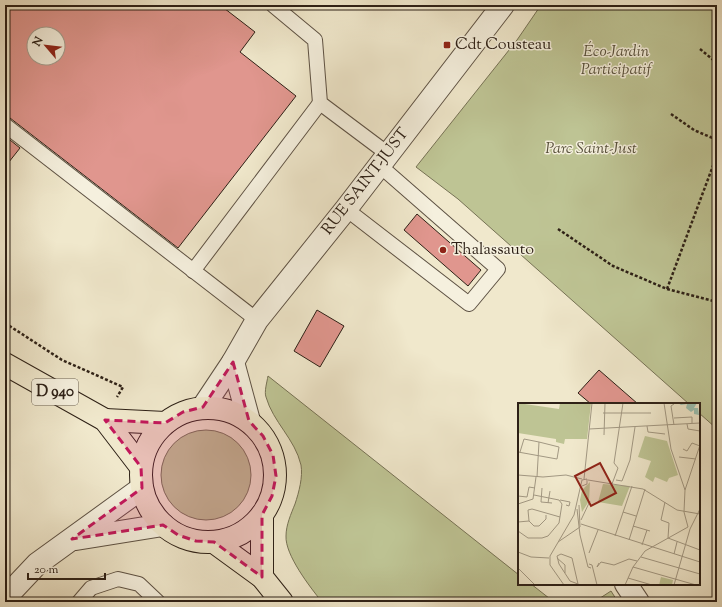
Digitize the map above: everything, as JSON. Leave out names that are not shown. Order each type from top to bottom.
[{"type":"main road","name":"D 940","points":[[5,364],[105,420],[141,467]]},
{"type":"main road","points":[[203,407],[219,408],[235,412],[249,421],[263,436],[273,455],[276,476],[272,496],[262,515],[249,528],[232,538],[214,542],[196,541],[178,535],[163,525],[150,508],[142,488],[141,467],[145,450],[154,435],[165,423],[183,412],[203,407]]},
{"type":"main road","name":"D 940","points":[[105,420],[165,423]]},
{"type":"main road","points":[[262,515],[262,577]]},
{"type":"main road","points":[[214,542],[262,577],[282,602]]},
{"type":"street","name":"RUE SAINT-JUST","points":[[203,407],[233,362],[257,320],[346,209],[503,5]]},
{"type":"street","points":[[233,362],[249,421]]},
{"type":"street","points":[[5,598],[37,564],[142,488]]},
{"type":"street","points":[[72,539],[163,525]]},
{"type":"street","points":[[627,585],[638,602]]},
{"type":"lane","points":[[193,271],[320,103],[315,40],[273,5]]},
{"type":"lane","points":[[320,103],[383,159],[498,269],[469,304],[346,209]]},
{"type":"lane","points":[[5,125],[257,320]]},
{"type":"lane","points":[[79,602],[91,588],[118,580],[139,584],[158,602]]},
{"type":"path","points":[[700,49],[717,63]]},
{"type":"path","points":[[671,114],[694,130],[717,140]]},
{"type":"path","points":[[667,289],[717,155]]},
{"type":"path","points":[[558,229],[613,266],[667,289],[717,302]]},
{"type":"path","points":[[5,323],[62,360],[123,387],[105,420]]},
{"type":"highlighted area","points":[[233,362],[249,421],[263,436],[273,455],[276,476],[272,496],[262,515],[262,577],[214,542],[196,541],[178,535],[163,525],[72,539],[142,488],[141,467],[105,420],[165,423],[183,412],[203,407]]},
{"type":"green space","name":"Parc Saint-Just","points":[[541,5],[717,5],[716,428],[700,414],[700,403],[688,403],[458,199],[416,167],[517,40]]},
{"type":"green space","points":[[268,376],[518,574],[518,585],[532,585],[554,602],[322,602],[299,570],[287,544],[287,528],[299,490],[301,465],[294,447],[269,406],[265,392]]},
{"type":"green space","points":[[206,430],[223,434],[238,443],[247,458],[251,475],[247,492],[238,507],[223,516],[206,520],[189,516],[174,507],[165,492],[161,475],[165,458],[174,443],[189,434]]},
{"type":"green space","points":[[611,591],[618,602],[594,602]]},
{"type":"building","points":[[5,5],[220,5],[255,32],[240,52],[296,96],[178,248],[10,118],[5,117]]},
{"type":"building","points":[[5,136],[20,148],[5,167]]},
{"type":"building","name":"Thalassauto","points":[[417,214],[481,270],[468,286],[404,230]]},
{"type":"building","points":[[317,310],[344,326],[320,367],[294,351]]},
{"type":"building","points":[[599,370],[637,403],[590,403],[578,393]]},
{"type":"place","name":"Cdt Cousteau","points":[[447,45]]},
{"type":"place","name":"Thalassauto","points":[[443,250]]},
{"type":"park label","name":"Éco-Jardin Participatif","points":[[616,61]]}]
